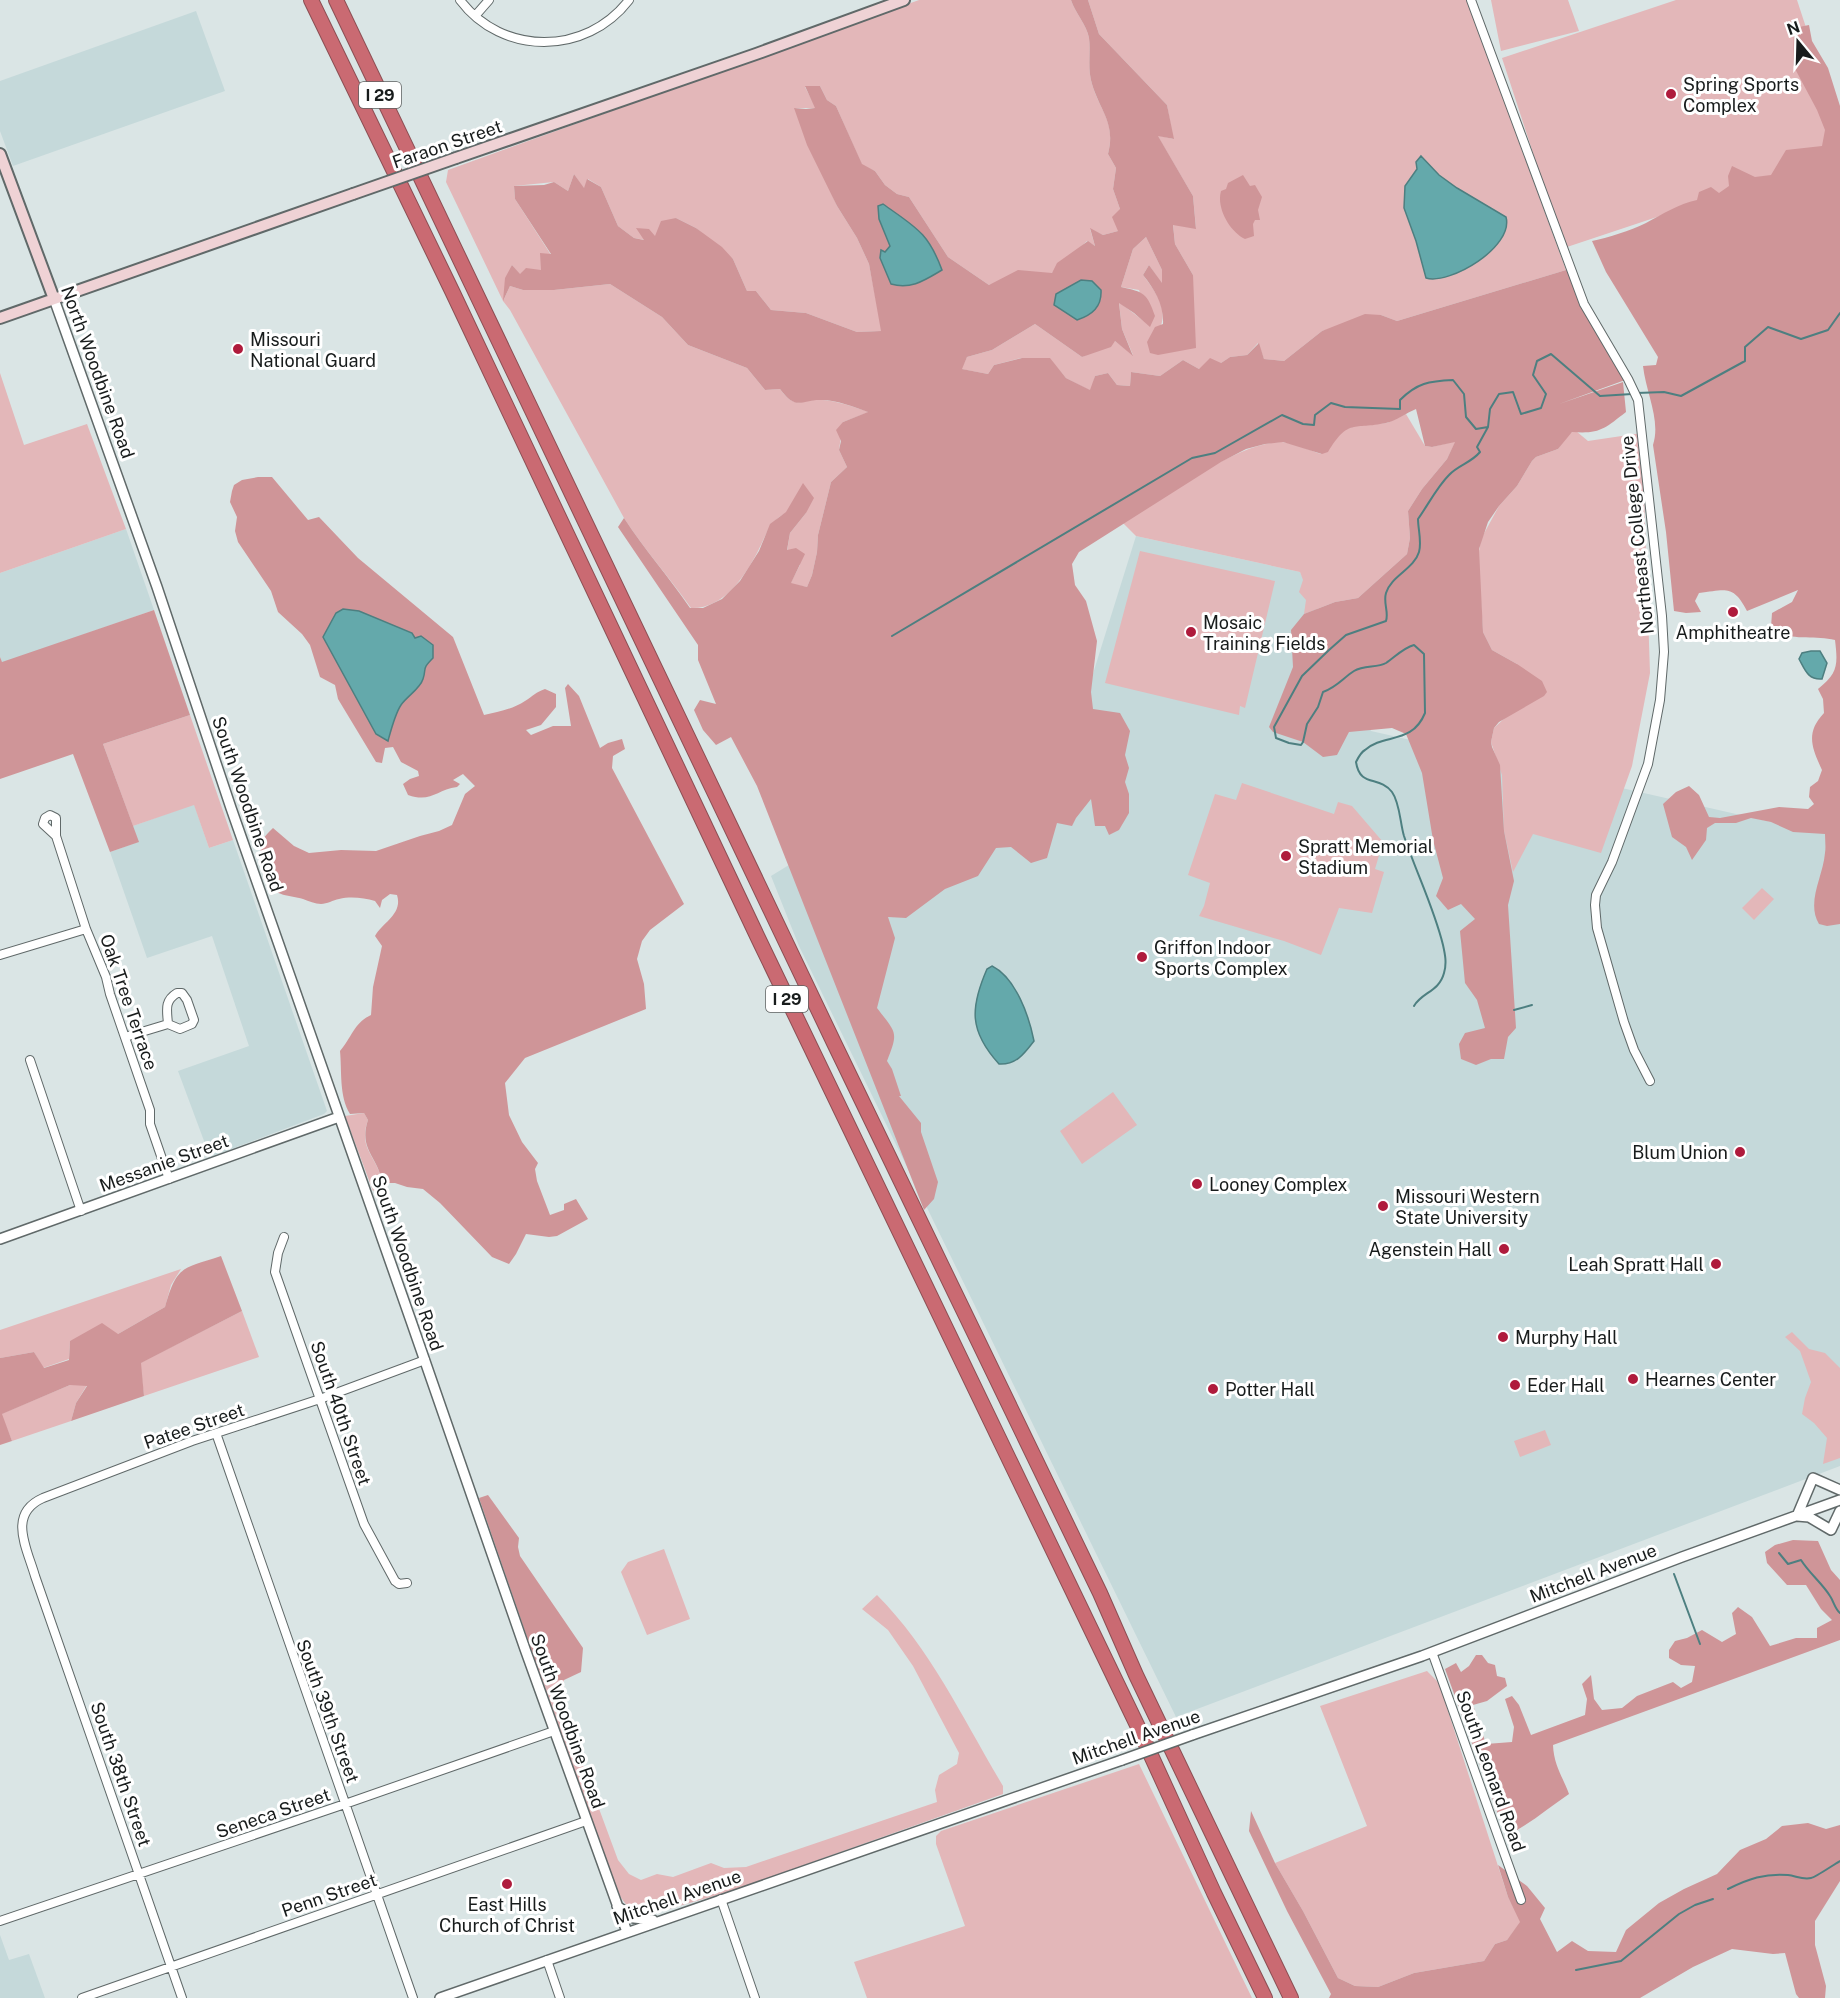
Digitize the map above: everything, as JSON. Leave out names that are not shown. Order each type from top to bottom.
[{"type":"highway","name":"I 29","points":[[311,0],[452,291],[769,961],[1138,1727],[1263,1998]]},
{"type":"highway","name":"I 29","points":[[336,0],[1291,1998]]},
{"type":"highway","points":[[1261,1934],[1278,1959],[1296,1998]]},
{"type":"main road","name":"Faraon Street","points":[[0,318],[756,54],[904,0]]},
{"type":"main road","name":"North Woodbine Road","points":[[0,154],[54,299]]},
{"type":"street","points":[[460,0],[480,21],[507,36],[527,42],[543,43],[582,35],[607,23],[629,0]]},
{"type":"street","points":[[474,16],[489,0]]},
{"type":"street","name":"Northeast College Drive","points":[[1471,0],[1584,304],[1621,366],[1638,400],[1662,616],[1664,652],[1660,700],[1648,764],[1612,862],[1596,895],[1595,905],[1597,928],[1624,1022],[1634,1050],[1650,1081]]},
{"type":"street","name":"North Woodbine Road","points":[[54,299],[162,603]]},
{"type":"street","name":"South Woodbine Road","points":[[162,603],[339,1118],[627,1932]]},
{"type":"street","name":"Oak Tree Terrace","points":[[56,836],[86,929],[106,977],[150,1110],[150,1124],[169,1179]]},
{"type":"street","points":[[0,955],[86,929]]},
{"type":"street","points":[[125,1037],[168,1024],[180,1029],[192,1024],[194,1020],[182,993],[170,997],[168,1001],[168,1024]]},
{"type":"street","points":[[30,1060],[81,1210]]},
{"type":"street","name":"Messanie Street","points":[[0,1239],[339,1118]]},
{"type":"street","name":"South 40th Street","points":[[284,1237],[278,1253],[275,1272],[364,1524],[395,1581],[399,1584],[407,1583]]},
{"type":"street","name":"Patee Street","points":[[31,1560],[22,1530],[25,1514],[34,1502],[216,1433],[320,1399],[425,1360]]},
{"type":"street","name":"South 39th Street","points":[[216,1433],[413,1998]]},
{"type":"street","points":[[1840,1490],[1813,1478],[1797,1516],[1809,1517],[1831,1530],[1840,1511]]},
{"type":"street","name":"Mitchell Avenue","points":[[440,1998],[1432,1652],[1840,1500]]},
{"type":"street","name":"South 38th Street","points":[[31,1560],[182,1998]]},
{"type":"street","name":"South Leonard Road","points":[[1432,1652],[1521,1900]]},
{"type":"street","name":"Seneca Street","points":[[0,1920],[140,1875],[554,1731]]},
{"type":"street","name":"Penn Street","points":[[82,1998],[586,1821]]},
{"type":"street","points":[[721,1899],[755,1998]]},
{"type":"street","points":[[617,1906],[634,1918],[658,1921]]},
{"type":"street","points":[[547,1960],[560,1998]]},
{"type":"shaded area","points":[[919,0],[1071,0],[1088,33],[1091,78],[1095,94],[1109,125],[1108,154],[1116,168],[1113,189],[1120,209],[1118,231],[1103,235],[1090,229],[1095,246],[1087,241],[1052,273],[989,285],[948,257],[909,197],[897,194],[885,185],[875,171],[862,165],[836,106],[827,100],[820,86],[805,87],[816,108],[795,108],[837,206],[857,238],[869,264],[882,331],[857,332],[806,313],[771,310],[756,291],[747,291],[733,259],[696,228],[676,218],[655,237],[637,228],[645,240],[634,238],[618,226],[601,187],[588,179],[584,189],[574,174],[568,191],[554,182],[514,186],[515,199],[551,255],[542,270],[520,275],[512,265],[504,299],[510,286],[523,290],[554,290],[610,284],[662,317],[688,345],[747,368],[765,390],[780,389],[795,402],[828,401],[869,412],[843,422],[839,450],[847,467],[831,482],[818,535],[812,575],[807,587],[790,584],[800,565],[787,551],[790,533],[806,513],[789,512],[771,526],[739,581],[723,598],[702,607],[691,608],[624,518],[503,301],[446,182],[448,170]]},
{"type":"shaded area","points":[[1071,0],[1088,0],[1099,34],[1167,105],[1174,139],[1158,136],[1193,196],[1196,229],[1173,225],[1175,244],[1193,275],[1196,348],[1158,355],[1150,353],[1147,342],[1155,327],[1163,324],[1163,317],[1158,298],[1143,275],[1149,265],[1162,283],[1162,270],[1146,237],[1133,249],[1121,287],[1140,292],[1150,302],[1155,316],[1150,327],[1119,303],[1122,329],[1133,356],[1115,341],[1111,347],[1082,357],[1035,324],[992,350],[967,357],[962,369],[988,374],[994,365],[1022,358],[1050,358],[1066,378],[1090,390],[1095,376],[1108,373],[1117,385],[1130,386],[1131,372],[1160,376],[1183,360],[1199,369],[1210,358],[1221,363],[1230,357],[1247,355],[1259,343],[1264,359],[1284,361],[1322,331],[1365,314],[1381,315],[1397,321],[1566,270],[1572,273],[1584,304],[1628,379],[1559,404],[1623,382],[1626,412],[1612,423],[1596,431],[1572,432],[1558,449],[1536,457],[1517,486],[1488,522],[1479,549],[1483,632],[1492,650],[1542,681],[1547,692],[1544,696],[1499,722],[1494,728],[1491,742],[1500,765],[1504,831],[1514,881],[1508,905],[1516,1028],[1508,1037],[1504,1059],[1491,1059],[1476,1065],[1461,1059],[1459,1044],[1465,1033],[1485,1028],[1477,1000],[1465,983],[1460,931],[1475,919],[1461,904],[1448,910],[1436,896],[1443,878],[1433,840],[1422,773],[1406,734],[1392,728],[1349,732],[1337,755],[1323,757],[1303,742],[1273,732],[1269,727],[1293,667],[1291,630],[1304,614],[1335,602],[1358,598],[1407,554],[1410,538],[1408,511],[1422,489],[1447,459],[1455,442],[1432,447],[1425,446],[1416,409],[1390,422],[1352,427],[1341,434],[1328,452],[1322,454],[1283,442],[1246,449],[1221,462],[1079,552],[1072,564],[1075,585],[1086,601],[1097,641],[1091,692],[1093,709],[1120,713],[1130,731],[1125,755],[1129,768],[1125,782],[1129,794],[1129,813],[1119,830],[1109,835],[1105,826],[1095,826],[1091,799],[1072,826],[1057,823],[1047,858],[1031,863],[1011,847],[996,848],[978,876],[945,889],[906,918],[888,917],[895,938],[877,1008],[894,1033],[887,1061],[892,1069],[901,1096],[899,1096],[921,1123],[921,1132],[938,1182],[934,1199],[924,1210],[757,786],[731,737],[716,745],[703,730],[694,710],[700,700],[716,704],[698,660],[698,645],[618,527],[624,518],[690,608],[703,608],[722,599],[740,581],[759,551],[770,524],[786,512],[803,483],[814,498],[806,513],[790,533],[787,550],[796,548],[805,554],[791,583],[807,587],[812,575],[818,535],[831,482],[847,467],[839,450],[841,441],[836,430],[843,422],[868,412],[828,400],[795,402],[780,389],[765,390],[747,368],[688,345],[662,317],[610,284],[554,290],[523,290],[510,286],[503,301],[505,278],[512,265],[520,274],[526,268],[541,270],[540,253],[551,254],[515,199],[514,186],[544,185],[554,182],[568,191],[574,174],[584,188],[587,179],[601,187],[618,226],[634,238],[644,240],[636,228],[649,229],[655,236],[661,221],[676,218],[696,228],[722,247],[733,259],[747,291],[756,291],[771,310],[806,313],[857,332],[881,331],[869,264],[807,145],[794,108],[815,108],[805,86],[820,86],[827,100],[836,106],[862,164],[875,171],[885,185],[897,194],[909,197],[948,257],[989,285],[1018,270],[1052,273],[1057,263],[1088,241],[1095,246],[1090,228],[1103,235],[1118,231],[1112,217],[1120,209],[1113,189],[1116,168],[1108,154],[1109,125],[1091,78],[1089,38]]},
{"type":"shaded area","points":[[1088,0],[1467,0],[1566,270],[1397,321],[1381,315],[1322,331],[1284,361],[1264,359],[1258,343],[1247,355],[1230,357],[1221,363],[1199,369],[1183,360],[1160,376],[1131,372],[1130,386],[1117,385],[1108,373],[1095,376],[1091,391],[1066,378],[1049,358],[1021,358],[994,365],[988,374],[961,369],[967,357],[992,350],[1035,324],[1082,357],[1115,341],[1133,355],[1122,329],[1119,302],[1150,326],[1139,290],[1121,287],[1133,249],[1146,237],[1162,270],[1162,284],[1149,265],[1143,275],[1157,296],[1163,313],[1160,330],[1150,353],[1193,275],[1175,244],[1173,224],[1196,228],[1193,196],[1157,135],[1173,139],[1167,105],[1099,34]]},
{"type":"shaded area","points":[[1491,0],[1568,0],[1579,31],[1501,51]]},
{"type":"shaded area","name":"Spring Sports Complex","points":[[1676,0],[1797,0],[1840,131],[1840,156],[1564,248],[1502,58]]},
{"type":"shaded area","points":[[196,11],[225,91],[13,166],[0,131],[0,81]]},
{"type":"shaded area","points":[[1809,25],[1812,41],[1828,68],[1840,106],[1840,924],[1827,926],[1819,924],[1814,907],[1816,889],[1824,862],[1825,834],[1793,832],[1771,822],[1751,818],[1736,823],[1715,823],[1707,828],[1706,840],[1692,860],[1686,847],[1672,837],[1663,804],[1676,792],[1689,786],[1699,795],[1709,817],[1720,818],[1779,807],[1808,809],[1814,804],[1809,797],[1810,787],[1818,781],[1822,770],[1813,748],[1812,734],[1824,713],[1823,699],[1818,689],[1830,678],[1835,668],[1835,640],[1794,637],[1771,627],[1772,613],[1792,602],[1798,590],[1747,611],[1737,596],[1728,591],[1699,593],[1695,601],[1701,612],[1674,611],[1666,532],[1653,445],[1654,416],[1643,366],[1656,365],[1658,357],[1606,272],[1592,241],[1633,229],[1677,207],[1697,200],[1699,192],[1711,187],[1719,193],[1729,186],[1728,176],[1732,166],[1755,177],[1771,175],[1786,150],[1822,146],[1825,130],[1793,65],[1794,28]]},
{"type":"shaded area","points":[[1243,175],[1250,186],[1255,185],[1262,197],[1258,210],[1260,220],[1255,220],[1253,224],[1254,236],[1245,239],[1229,225],[1222,212],[1220,198],[1221,191],[1226,189],[1228,183]]},
{"type":"shaded area","points":[[0,373],[24,445],[87,424],[126,529],[0,573]]},
{"type":"shaded area","points":[[1406,414],[1425,446],[1432,447],[1456,441],[1447,459],[1422,489],[1408,511],[1410,538],[1407,554],[1358,598],[1335,602],[1304,614],[1306,600],[1299,592],[1303,580],[1300,572],[1136,536],[1123,523],[1201,473],[1244,451],[1264,444],[1282,442],[1321,454],[1344,430],[1357,425],[1387,423]]},
{"type":"shaded area","points":[[1576,431],[1588,441],[1642,433],[1650,673],[1632,766],[1601,853],[1533,834],[1513,872],[1504,831],[1502,775],[1491,742],[1494,728],[1508,715],[1517,664],[1492,650],[1483,632],[1478,557],[1481,539],[1499,506],[1517,486],[1532,461],[1536,457],[1558,449],[1569,433]]},
{"type":"shaded area","points":[[272,477],[308,520],[319,517],[358,558],[453,637],[484,715],[516,706],[545,689],[556,694],[556,707],[541,725],[526,730],[531,735],[553,726],[571,726],[565,688],[568,684],[579,696],[600,748],[622,739],[625,749],[613,756],[612,768],[684,904],[650,930],[642,941],[637,959],[644,984],[646,1009],[525,1058],[505,1083],[509,1115],[522,1142],[538,1163],[535,1169],[537,1181],[550,1215],[564,1210],[564,1204],[576,1199],[588,1219],[557,1236],[526,1234],[509,1264],[492,1257],[440,1203],[423,1189],[395,1183],[382,1183],[367,1146],[368,1120],[364,1113],[350,1114],[346,1107],[340,1051],[357,1026],[371,1015],[373,987],[382,946],[375,936],[395,913],[397,895],[390,894],[382,900],[380,908],[375,901],[357,898],[344,898],[319,904],[278,893],[270,887],[266,880],[261,844],[273,828],[294,846],[309,853],[341,850],[376,851],[452,825],[465,794],[475,786],[463,774],[453,780],[460,784],[457,787],[428,797],[416,797],[408,795],[403,784],[419,776],[418,771],[401,762],[393,747],[385,748],[382,763],[376,762],[338,699],[335,685],[320,677],[310,645],[302,634],[278,612],[271,591],[238,542],[235,531],[237,517],[230,502],[232,491],[234,485],[242,480]]},
{"type":"shaded area","points":[[126,529],[154,610],[2,663],[0,657],[0,573]]},
{"type":"shaded area","name":"Missouri Western State University","points":[[1136,536],[1300,572],[1371,731],[1802,829],[1840,816],[1840,1466],[1176,1717],[799,946],[771,876],[1091,680]]},
{"type":"shaded area","name":"Mosaic Training Fields","points":[[1140,551],[1275,581],[1245,708],[1240,706],[1239,715],[1105,683]]},
{"type":"shaded area","points":[[154,610],[190,715],[103,744],[139,842],[110,852],[73,754],[0,779],[0,657],[2,662]]},
{"type":"shaded area","points":[[190,715],[233,840],[209,848],[194,805],[133,826],[103,744]]},
{"type":"shaded area","name":"Spratt Memorial Stadium","points":[[1242,783],[1334,814],[1338,802],[1352,806],[1383,842],[1375,869],[1384,872],[1372,913],[1339,908],[1321,955],[1284,941],[1199,916],[1210,883],[1188,875],[1215,794],[1236,800]]},
{"type":"shaded area","points":[[194,804],[209,848],[233,840],[327,1111],[210,1157],[178,1071],[249,1046],[212,936],[147,958],[110,852],[138,842],[133,826]]},
{"type":"shaded area","points":[[1762,888],[1774,899],[1754,920],[1742,908]]},
{"type":"shaded area","points":[[1113,1092],[1137,1125],[1082,1164],[1060,1131]]},
{"type":"shaded area","points":[[364,1113],[368,1120],[365,1139],[382,1183],[373,1191],[345,1116]]},
{"type":"shaded area","points":[[221,1256],[242,1311],[141,1363],[144,1396],[71,1421],[76,1403],[87,1386],[70,1385],[2,1414],[12,1441],[0,1445],[0,1358],[34,1352],[44,1368],[69,1360],[70,1341],[102,1323],[118,1334],[165,1307],[173,1283],[183,1271]]},
{"type":"shaded area","points":[[181,1269],[171,1285],[165,1307],[118,1334],[70,1341],[69,1359],[43,1368],[34,1352],[0,1358],[0,1330]]},
{"type":"shaded area","points":[[242,1311],[259,1357],[144,1396],[140,1363]]},
{"type":"shaded area","points":[[1792,1332],[1809,1349],[1825,1353],[1840,1368],[1840,1458],[1823,1464],[1827,1438],[1814,1423],[1802,1414],[1811,1382],[1800,1351],[1785,1337]]},
{"type":"shaded area","points":[[70,1385],[87,1385],[76,1403],[71,1421],[12,1441],[1,1414]]},
{"type":"shaded area","points":[[1545,1430],[1551,1445],[1520,1457],[1514,1441]]},
{"type":"shaded area","points":[[488,1495],[519,1538],[520,1556],[583,1648],[581,1672],[564,1680],[554,1680],[536,1663],[479,1498]]},
{"type":"shaded area","points":[[1793,1540],[1818,1541],[1831,1570],[1840,1580],[1840,1640],[1553,1745],[1557,1765],[1569,1794],[1531,1822],[1506,1836],[1445,1669],[1456,1663],[1461,1672],[1469,1666],[1476,1655],[1482,1655],[1488,1663],[1495,1665],[1497,1676],[1505,1678],[1507,1686],[1487,1701],[1473,1705],[1486,1744],[1512,1742],[1514,1727],[1505,1699],[1512,1696],[1519,1705],[1531,1735],[1585,1715],[1587,1699],[1582,1684],[1591,1675],[1594,1699],[1602,1710],[1622,1708],[1637,1696],[1673,1682],[1681,1688],[1692,1682],[1695,1666],[1681,1665],[1669,1658],[1669,1650],[1675,1641],[1702,1630],[1722,1642],[1736,1634],[1732,1613],[1738,1607],[1752,1617],[1770,1646],[1796,1638],[1817,1638],[1817,1628],[1832,1620],[1821,1609],[1806,1585],[1787,1585],[1767,1563],[1765,1552],[1775,1545]]},
{"type":"shaded area","points":[[664,1549],[690,1619],[647,1635],[621,1572],[628,1562]]},
{"type":"shaded area","points":[[877,1595],[914,1638],[930,1662],[1003,1786],[1003,1794],[728,1892],[651,1914],[644,1914],[629,1907],[616,1888],[536,1663],[554,1680],[564,1680],[562,1700],[574,1741],[618,1860],[629,1874],[641,1880],[657,1874],[673,1877],[711,1863],[724,1868],[746,1867],[937,1802],[935,1790],[939,1775],[957,1764],[959,1753],[913,1666],[888,1630],[862,1609]]},
{"type":"shaded area","points":[[1427,1671],[1439,1683],[1508,1897],[1521,1922],[1507,1940],[1495,1944],[1484,1961],[1414,1973],[1378,1987],[1355,1986],[1338,1978],[1275,1863],[1367,1826],[1320,1706]]},
{"type":"shaded area","points":[[1139,1764],[1252,1998],[867,1998],[854,1962],[965,1926],[936,1844],[936,1836],[941,1831]]},
{"type":"shaded area","points":[[1251,1811],[1275,1863],[1338,1978],[1355,1986],[1378,1987],[1414,1973],[1484,1961],[1495,1944],[1507,1940],[1520,1922],[1508,1897],[1498,1865],[1527,1886],[1545,1908],[1540,1919],[1557,1952],[1572,1941],[1588,1951],[1616,1952],[1626,1930],[1659,1903],[1717,1874],[1740,1850],[1766,1839],[1782,1826],[1808,1823],[1826,1829],[1840,1825],[1840,1881],[1815,1921],[1815,1945],[1826,1986],[1825,1998],[1799,1998],[1785,1953],[1773,1954],[1732,1949],[1693,1967],[1640,1998],[1329,1998],[1331,1994],[1287,1911],[1249,1831]]},
{"type":"shaded area","points":[[0,1935],[9,1960],[29,1954],[45,1998],[0,1998]]},
{"type":"water","points":[[1421,156],[1439,175],[1457,188],[1506,217],[1506,229],[1491,251],[1464,270],[1437,279],[1426,278],[1404,208],[1405,186],[1417,169],[1416,162]]},
{"type":"water","points":[[883,204],[926,238],[942,270],[911,285],[891,284],[880,258],[881,250],[885,252],[890,246],[879,219],[878,206]]},
{"type":"water","points":[[1081,280],[1092,281],[1101,290],[1101,296],[1095,310],[1077,320],[1054,305],[1056,294]]},
{"type":"water","points":[[343,609],[359,611],[412,633],[415,638],[421,636],[433,645],[433,658],[426,667],[421,683],[399,709],[388,741],[376,734],[323,637],[336,613]]},
{"type":"water","points":[[1820,651],[1827,663],[1822,679],[1810,676],[1799,659],[1802,653]]},
{"type":"water","points":[[992,966],[1015,988],[1029,1020],[1034,1041],[1019,1058],[1005,1064],[999,1064],[989,1052],[982,1041],[975,1019],[975,1007],[981,983],[987,969]]},
{"type":"waterway","points":[[1637,393],[1664,392],[1681,396],[1745,361],[1745,347],[1768,327],[1801,339],[1828,330],[1840,313]]},
{"type":"waterway","points":[[892,636],[1192,458],[1215,453],[1282,415],[1303,424],[1314,425],[1315,415],[1331,403],[1345,407],[1400,409],[1400,400],[1418,386],[1430,382],[1453,380],[1464,394],[1466,417],[1476,429],[1488,427],[1490,409],[1499,394],[1513,392],[1521,414],[1541,408],[1546,394],[1533,375],[1537,361],[1551,354],[1600,396],[1632,394]]},
{"type":"waterway","points":[[1414,1006],[1442,979],[1445,966],[1443,945],[1435,917],[1404,836],[1395,797],[1387,787],[1361,775],[1356,762],[1362,752],[1372,745],[1405,734],[1419,723],[1425,713],[1424,654],[1414,645],[1410,646],[1386,663],[1354,671],[1323,692],[1318,707],[1307,724],[1301,745],[1276,738],[1274,727],[1302,676],[1329,650],[1346,635],[1386,621],[1386,593],[1419,552],[1418,519],[1449,475],[1480,452],[1477,447],[1488,427]]},
{"type":"waterway","points":[[1514,1010],[1532,1005]]},
{"type":"waterway","points":[[1779,1553],[1788,1564],[1801,1560],[1827,1591],[1840,1613]]},
{"type":"waterway","points":[[1674,1574],[1700,1644]]},
{"type":"waterway","points":[[1728,1889],[1764,1876],[1788,1875],[1811,1878],[1840,1861]]},
{"type":"waterway","points":[[1576,1970],[1621,1961],[1679,1914],[1713,1899]]},
{"type":"place","name":"Spring Sports Complex","points":[[1671,94]]},
{"type":"place","name":"Missouri National Guard","points":[[238,349]]},
{"type":"place","name":"Amphitheatre","points":[[1733,612]]},
{"type":"place","name":"Mosaic Training Fields","points":[[1191,632]]},
{"type":"place","name":"Spratt Memorial Stadium","points":[[1286,856]]},
{"type":"place","name":"Griffon Indoor Sports Complex","points":[[1142,957]]},
{"type":"place","name":"Blum Union","points":[[1740,1152]]},
{"type":"place","name":"Looney Complex","points":[[1197,1184]]},
{"type":"place","name":"Missouri Western State University","points":[[1383,1206]]},
{"type":"place","name":"Agenstein Hall","points":[[1504,1249]]},
{"type":"place","name":"Leah Spratt Hall","points":[[1716,1264]]},
{"type":"place","name":"Murphy Hall","points":[[1503,1337]]},
{"type":"place","name":"Hearnes Center","points":[[1633,1379]]},
{"type":"place","name":"Eder Hall","points":[[1515,1385]]},
{"type":"place","name":"Potter Hall","points":[[1213,1389]]},
{"type":"place","name":"East Hills Church of Christ","points":[[507,1884]]}]
